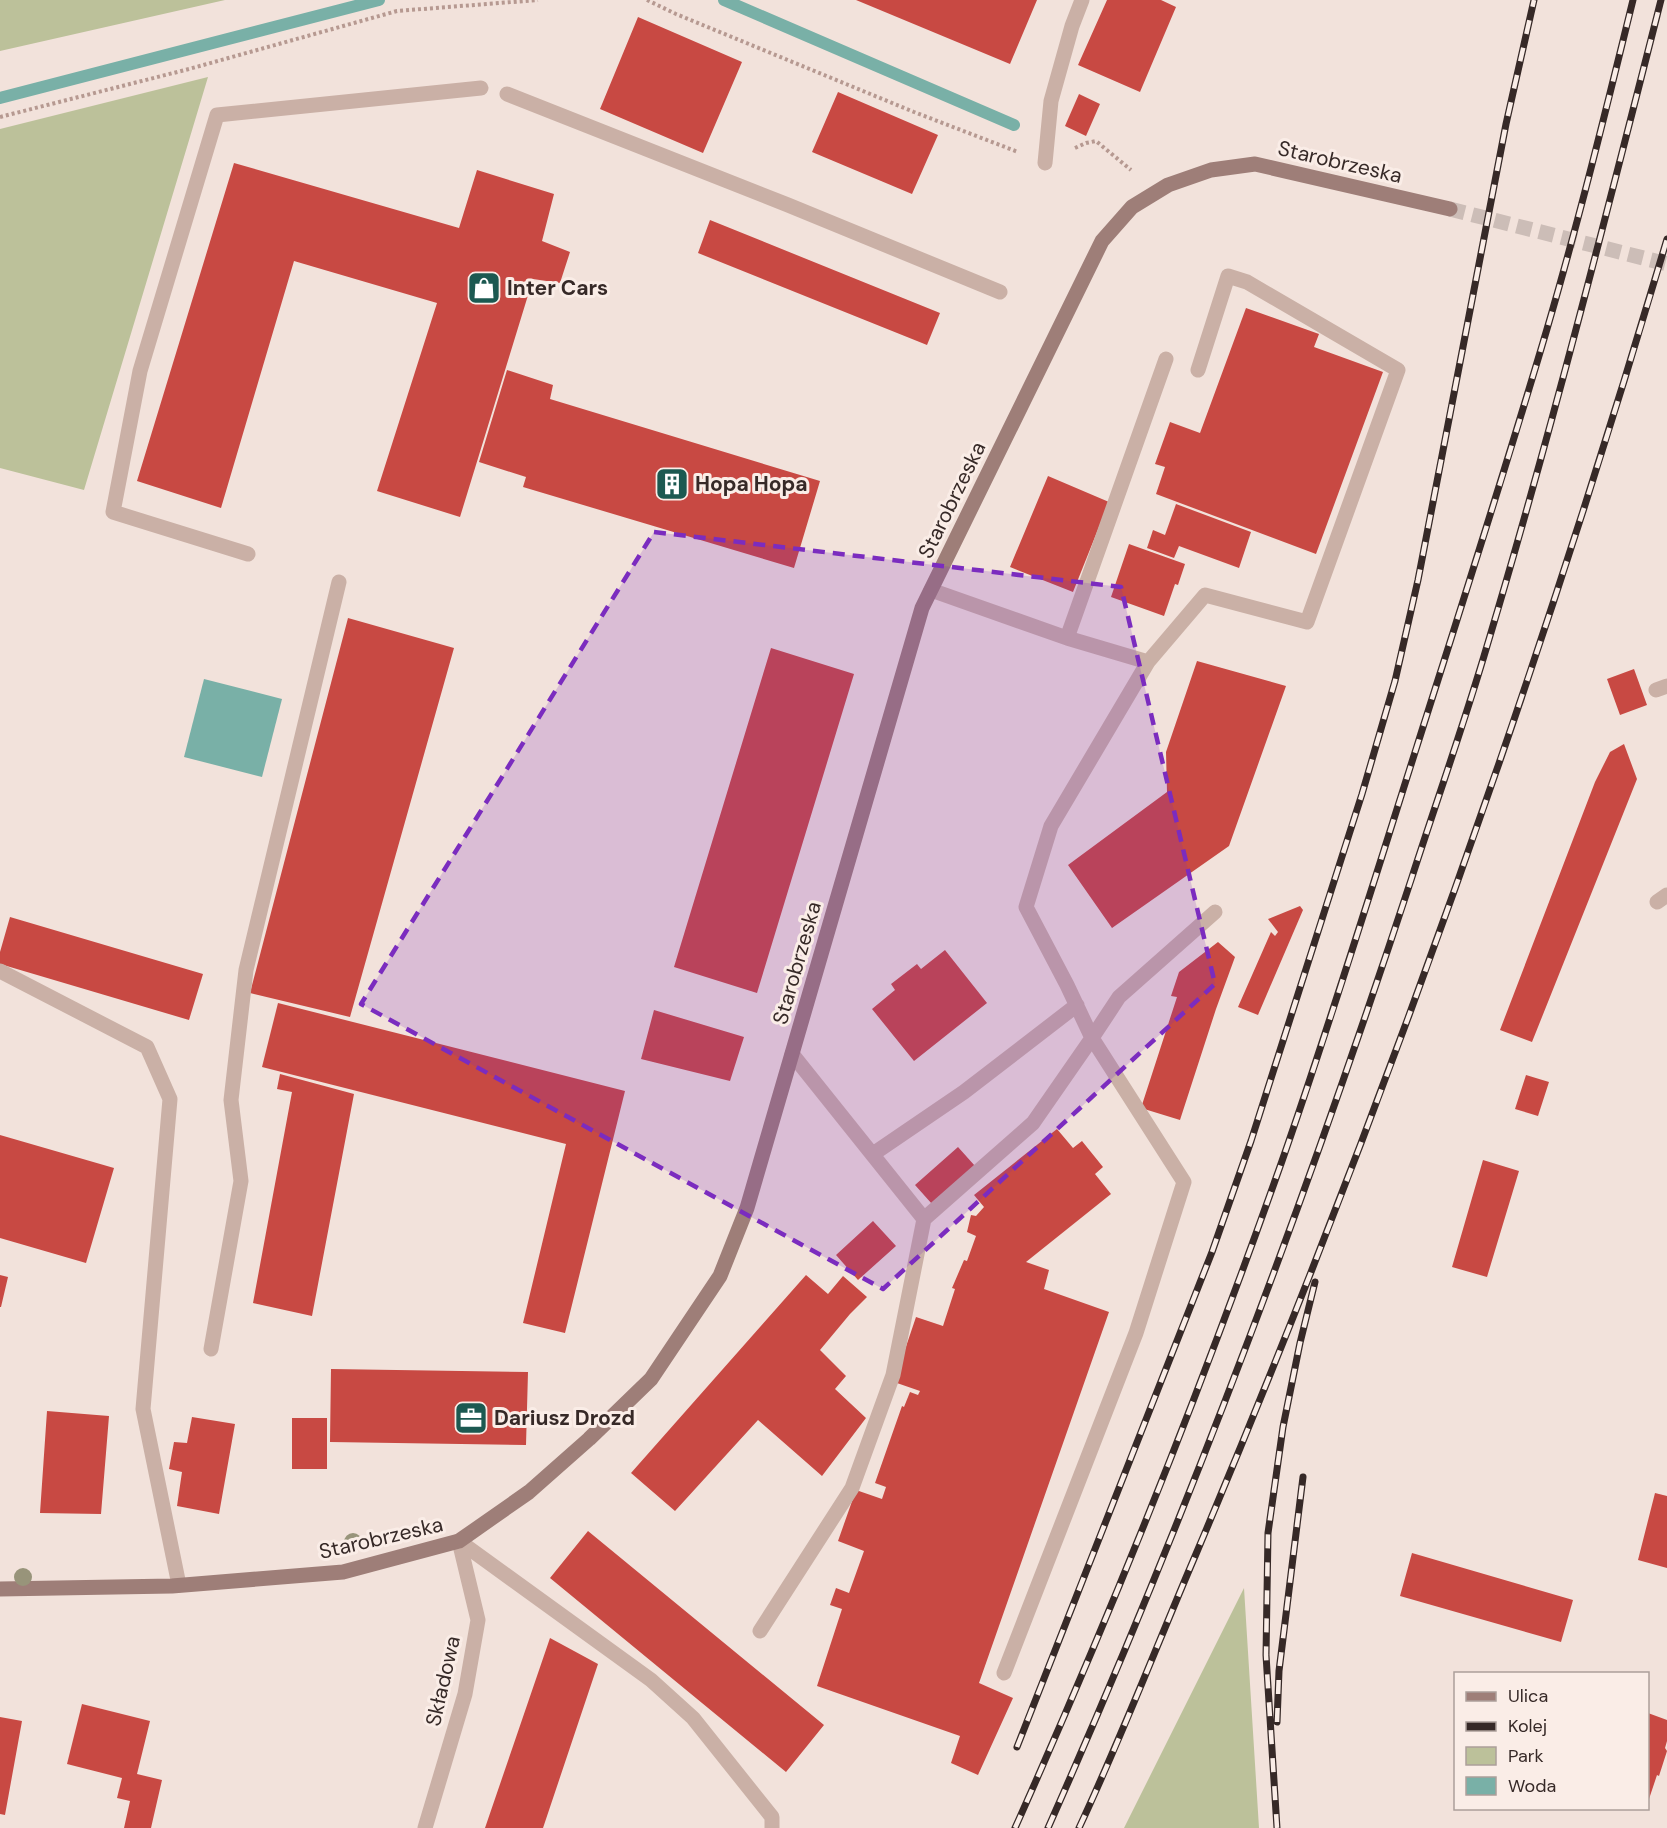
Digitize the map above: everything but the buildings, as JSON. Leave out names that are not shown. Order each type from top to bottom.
[{"type":"street","points":[[1045,163],[1051,101],[1082,0]]},
{"type":"street","points":[[248,554],[112,512],[140,371],[217,115],[481,88]]},
{"type":"street","points":[[507,93],[1000,292]]},
{"type":"street","name":"Starobrzeska","points":[[0,1589],[179,1585],[344,1572],[459,1541],[529,1492],[589,1439],[651,1379],[720,1276],[747,1208],[922,608],[1102,241],[1132,207],[1168,184],[1211,170],[1254,164],[1450,209]]},
{"type":"street","points":[[1004,1674],[1136,1333],[1184,1182],[1092,1038],[1026,907],[1051,826],[1148,662],[1205,595],[1307,622],[1398,370],[1247,282],[1228,276],[1198,370]]},
{"type":"street","points":[[1067,638],[1166,359]]},
{"type":"street","points":[[211,1349],[241,1181],[231,1100],[246,970],[339,582]]},
{"type":"street","points":[[931,591],[1067,638],[1148,662]]},
{"type":"street","points":[[760,1632],[852,1488],[893,1375],[924,1219],[1033,1123],[1119,997],[1215,912]]},
{"type":"street","points":[[0,970],[147,1047],[170,1099],[143,1408],[179,1585]]},
{"type":"street","points":[[873,1154],[964,1092],[1077,1005]]},
{"type":"street","points":[[792,1054],[924,1219]]},
{"type":"street","points":[[459,1541],[651,1680],[693,1718],[772,1823],[786,1828]]},
{"type":"street","name":"Składowa","points":[[425,1828],[465,1694],[478,1620],[459,1541]]},
{"type":"path","points":[[0,117],[189,69],[397,11],[538,0]]},
{"type":"path","points":[[647,0],[914,112],[1045,163],[1086,143],[1096,141],[1131,170]]},
{"type":"highlighted area","points":[[654,532],[1121,587],[1215,984],[883,1289],[361,1004]]},
{"type":"green space","points":[[0,0],[225,0],[0,51]]},
{"type":"green space","points":[[208,77],[84,490],[0,468],[0,129]]},
{"type":"green space","points":[[1244,1588],[1259,1828],[1124,1828]]},
{"type":"water","points":[[204,679],[282,699],[262,777],[184,757]]},
{"type":"waterway","points":[[0,98],[379,0]]},
{"type":"waterway","points":[[724,0],[1014,125]]},
{"type":"tunnel","points":[[1450,209],[1667,264]]},
{"type":"railway","points":[[1017,1747],[1212,1252],[1251,1141],[1362,794],[1395,681],[1418,580],[1506,124],[1534,0]]},
{"type":"railway","points":[[1015,1828],[1087,1663],[1188,1414],[1252,1246],[1300,1109],[1483,538],[1559,288],[1633,0]]},
{"type":"railway","points":[[1048,1828],[1196,1476],[1287,1238],[1372,998],[1469,704],[1511,566],[1577,324],[1661,0]]},
{"type":"railway","points":[[1079,1828],[1263,1393],[1390,1067],[1508,738],[1616,406],[1667,239]]},
{"type":"railway","points":[[1277,1828],[1266,1655],[1268,1533],[1283,1427],[1315,1282]]},
{"type":"railway","points":[[1277,1722],[1279,1671],[1303,1477]]},
{"type":"place","name":"Inter Cars","points":[[484,288]]},
{"type":"place","name":"Hopa Hopa","points":[[672,484]]},
{"type":"place","name":"Dariusz Drozd","points":[[471,1418]]}]
